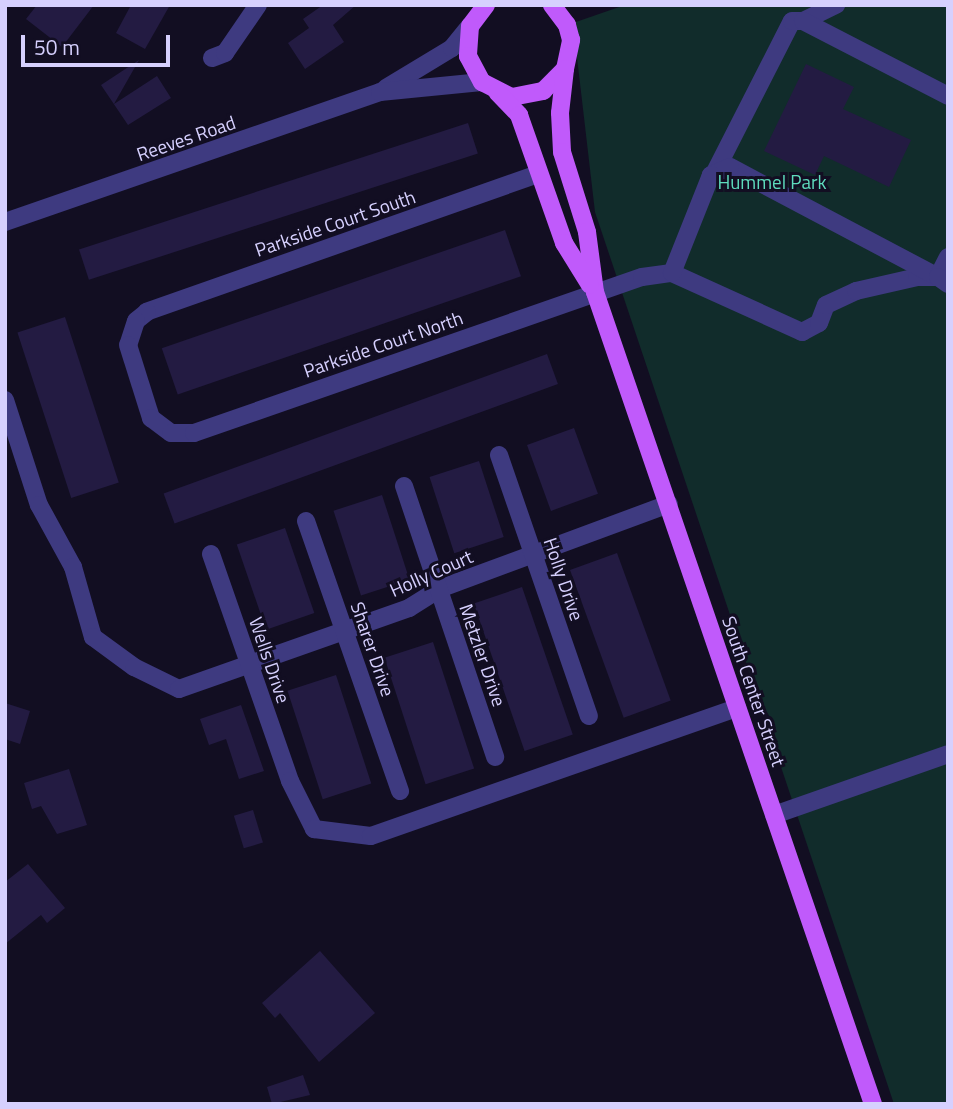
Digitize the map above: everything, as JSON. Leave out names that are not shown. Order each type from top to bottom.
[{"type":"main road","name":"South Center Street","points":[[552,5],[567,25],[571,40],[560,113],[562,152],[587,232],[594,292]]},
{"type":"main road","name":"South Center Street","points":[[478,12],[468,56],[490,87],[519,115],[564,243],[594,292],[873,1104]]},
{"type":"main road","points":[[490,87],[512,97],[535,94],[556,82],[565,69]]},
{"type":"street","points":[[212,58],[225,53],[258,5]]},
{"type":"street","points":[[836,5],[795,23],[716,170],[672,273],[803,332],[819,323],[826,304],[856,291],[917,277],[943,281]]},
{"type":"street","name":"Reeves Road","points":[[5,222],[380,92],[452,48],[478,12]]},
{"type":"street","points":[[795,23],[948,96]]},
{"type":"street","name":"Reeves Road","points":[[380,92],[490,87]]},
{"type":"street","points":[[716,170],[730,167],[943,281]]},
{"type":"street","name":"Parkside Court South","points":[[185,435],[171,433],[151,418],[130,355],[130,333],[146,312],[538,174]]},
{"type":"street","points":[[943,281],[948,257]]},
{"type":"street","name":"Parkside Court North","points":[[185,435],[594,292],[672,273]]},
{"type":"street","name":"Holly Court","points":[[5,400],[39,505],[73,567],[93,637],[134,667],[179,689],[250,667],[409,608],[439,589],[668,504]]},
{"type":"street","name":"Holly Drive","points":[[499,455],[589,716]]},
{"type":"street","name":"Metzler Drive","points":[[404,486],[495,757]]},
{"type":"street","name":"Sharer Drive","points":[[306,521],[400,791]]},
{"type":"street","name":"Wells Drive","points":[[211,554],[290,780],[314,828],[371,836],[737,708]]},
{"type":"street","points":[[774,815],[948,754]]},
{"type":"green space","name":"Hummel Park","points":[[625,5],[948,5],[948,1104],[894,1104],[595,212],[573,23]]},
{"type":"building","points":[[37,5],[94,5],[62,47],[26,19]]},
{"type":"building","points":[[131,5],[170,5],[145,49],[116,33]]},
{"type":"building","points":[[323,5],[356,5],[333,25],[344,42],[305,69],[288,43],[309,28],[303,19]]},
{"type":"building","points":[[139,60],[114,104],[157,76],[171,98],[128,125],[101,85]]},
{"type":"building","points":[[806,64],[854,87],[843,109],[911,140],[889,187],[824,156],[815,175],[764,151]]},
{"type":"building","points":[[468,123],[478,153],[89,280],[79,249]]},
{"type":"building","points":[[505,230],[521,276],[178,395],[162,348]]},
{"type":"building","points":[[65,317],[119,482],[71,498],[17,332]]},
{"type":"building","points":[[547,354],[558,384],[175,524],[164,494]]},
{"type":"building","points":[[574,428],[598,494],[551,511],[527,445]]},
{"type":"building","points":[[479,461],[504,537],[454,553],[430,477]]},
{"type":"building","points":[[382,495],[410,580],[361,595],[333,511]]},
{"type":"building","points":[[285,528],[314,613],[266,630],[237,545]]},
{"type":"building","points":[[617,553],[671,701],[624,718],[570,570]]},
{"type":"building","points":[[522,587],[573,735],[525,751],[474,604]]},
{"type":"building","points":[[433,642],[474,768],[426,784],[384,658]]},
{"type":"building","points":[[336,675],[371,783],[323,799],[287,691]]},
{"type":"building","points":[[5,703],[30,711],[20,744],[5,739]]},
{"type":"building","points":[[241,705],[264,771],[239,779],[226,739],[209,745],[200,719]]},
{"type":"building","points":[[69,769],[87,825],[57,834],[41,806],[32,809],[24,783]]},
{"type":"building","points":[[253,810],[263,843],[244,848],[234,816]]},
{"type":"building","points":[[28,864],[65,908],[47,923],[41,915],[5,944],[5,882]]},
{"type":"building","points":[[320,951],[375,1013],[319,1062],[280,1013],[275,1018],[262,1003]]},
{"type":"building","points":[[303,1075],[310,1095],[272,1104],[267,1087]]}]
